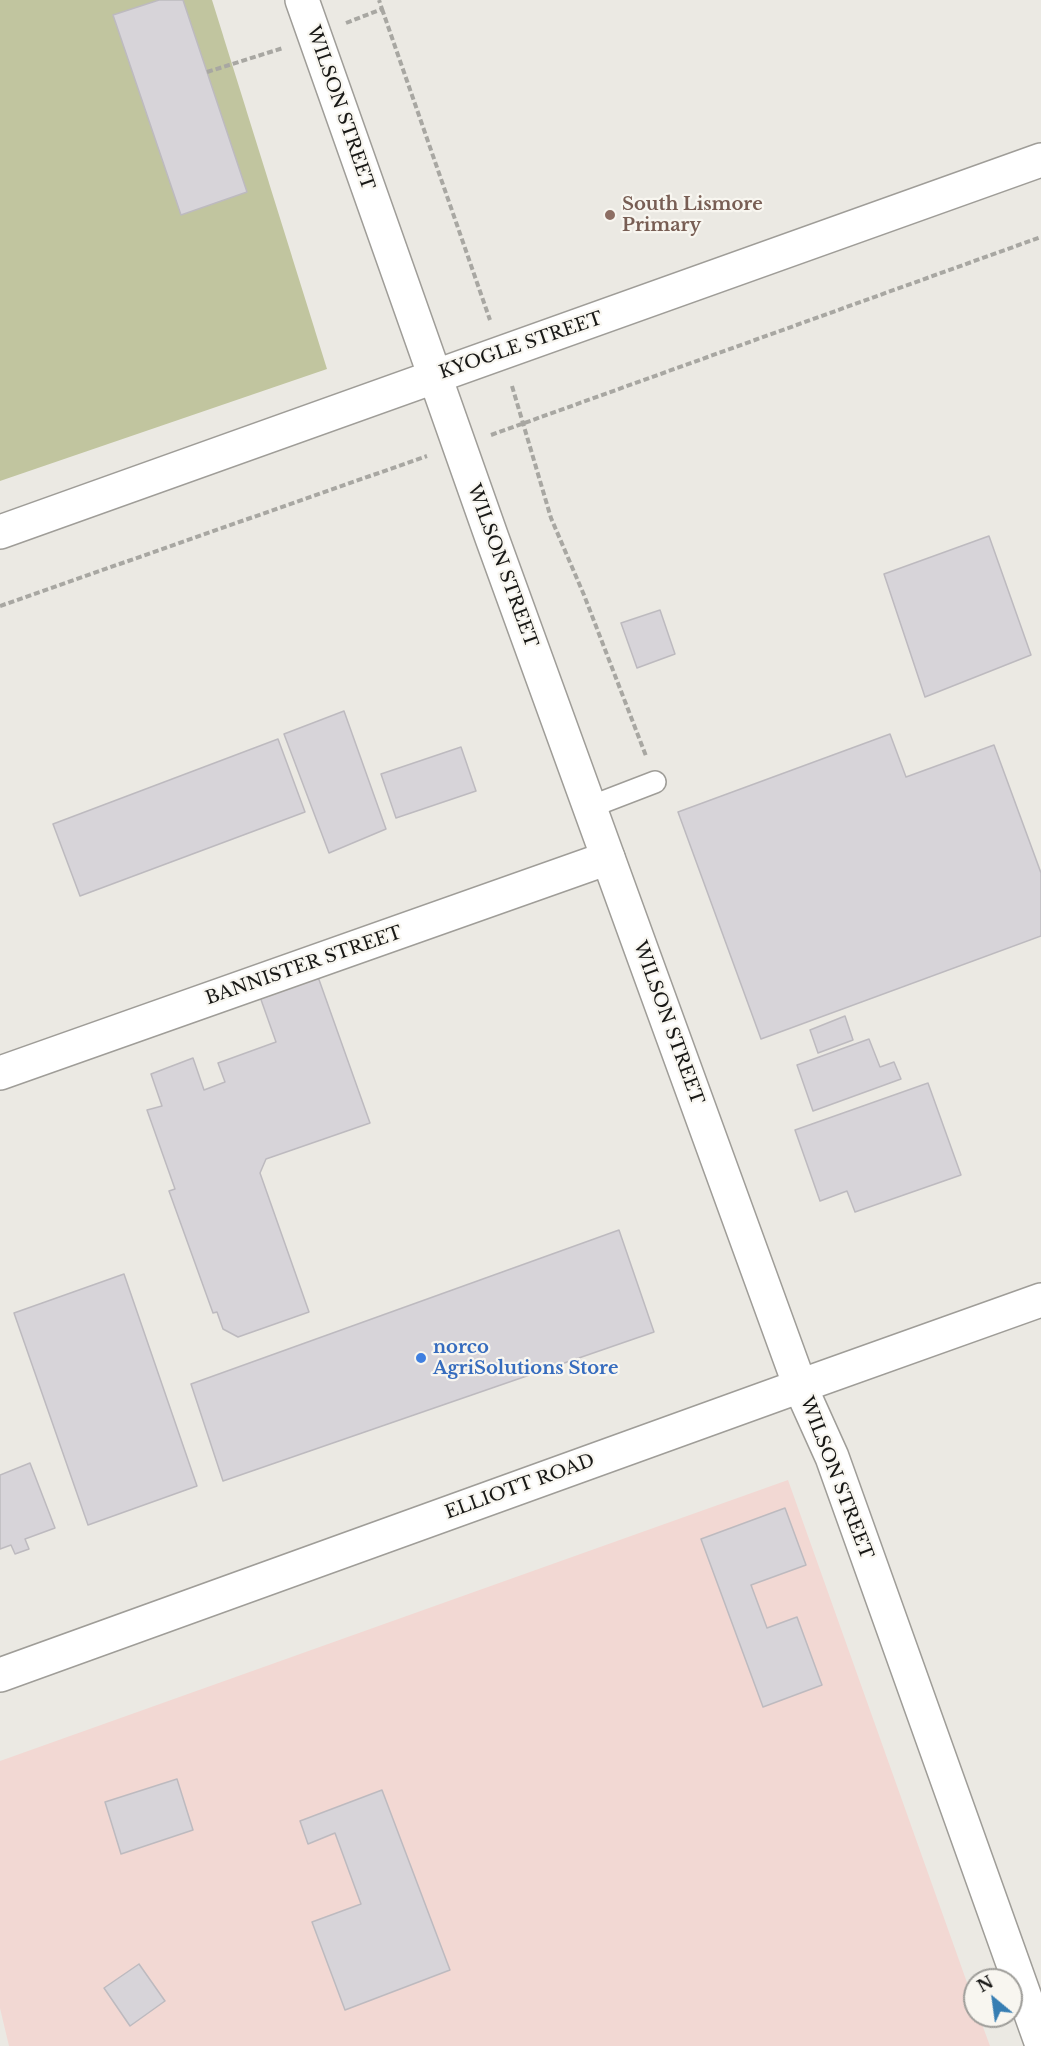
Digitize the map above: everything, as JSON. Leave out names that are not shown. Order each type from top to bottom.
[{"type":"street","name":"WILSON STREET","points":[[302,0],[608,858],[800,1386],[832,1457],[1039,2031]]},
{"type":"street","name":"KYOGLE STREET","points":[[0,532],[1041,160]]},
{"type":"street","name":"BANNISTER STREET","points":[[0,1073],[608,858]]},
{"type":"street","name":"ELLIOTT ROAD","points":[[0,1675],[1041,1300]]},
{"type":"lane","points":[[590,807],[655,782]]},
{"type":"path","points":[[379,0],[490,320]]},
{"type":"path","points":[[345,23],[382,9]]},
{"type":"path","points":[[207,72],[287,46]]},
{"type":"path","points":[[491,434],[1041,237]]},
{"type":"path","points":[[510,375],[551,518],[584,595],[655,782]]},
{"type":"path","points":[[0,606],[423,458]]},
{"type":"shaded area","points":[[788,1480],[963,1971],[963,2028],[983,2028],[990,2046],[9,2046],[0,2008],[0,1761]]},
{"type":"green space","points":[[0,0],[212,0],[327,369],[0,481]]},
{"type":"building","points":[[159,0],[183,0],[247,192],[181,215],[113,15]]},
{"type":"building","points":[[989,536],[1031,655],[925,697],[884,574]]},
{"type":"building","points":[[660,610],[675,654],[637,668],[621,623]]},
{"type":"building","points":[[344,711],[386,829],[329,853],[284,734]]},
{"type":"building","points":[[890,734],[906,777],[994,745],[1041,873],[1041,936],[761,1039],[678,812]]},
{"type":"building","points":[[278,739],[305,812],[80,896],[53,824]]},
{"type":"building","points":[[461,747],[476,791],[396,818],[381,774]]},
{"type":"building","points":[[317,974],[370,1123],[266,1159],[260,1173],[309,1312],[238,1337],[223,1329],[217,1312],[213,1313],[169,1191],[175,1189],[147,1110],[162,1106],[151,1074],[193,1058],[204,1090],[225,1082],[218,1063],[276,1042],[259,994]]},
{"type":"building","points":[[845,1016],[853,1040],[818,1053],[810,1030]]},
{"type":"building","points":[[869,1039],[880,1067],[894,1062],[901,1079],[813,1111],[797,1065]]},
{"type":"building","points":[[928,1083],[961,1175],[855,1212],[847,1191],[820,1201],[795,1130]]},
{"type":"building","name":"norco AgriSolutions Store","points":[[619,1230],[654,1332],[223,1481],[191,1384]]},
{"type":"building","points":[[124,1274],[197,1486],[88,1525],[14,1313]]},
{"type":"building","points":[[30,1463],[55,1528],[25,1539],[29,1549],[15,1554],[11,1545],[0,1549],[0,1475]]},
{"type":"building","points":[[785,1508],[806,1565],[751,1585],[767,1628],[797,1617],[822,1685],[763,1707],[701,1539]]},
{"type":"building","points":[[177,1779],[193,1830],[121,1854],[105,1802]]},
{"type":"building","points":[[382,1790],[450,1970],[345,2010],[312,1922],[361,1904],[335,1833],[308,1844],[300,1821]]},
{"type":"building","points":[[139,1964],[165,2001],[130,2026],[104,1988]]},
{"type":"place","name":"South Lismore Primary","points":[[610,215]]},
{"type":"place","name":"norco AgriSolutions Store","points":[[421,1358]]}]
